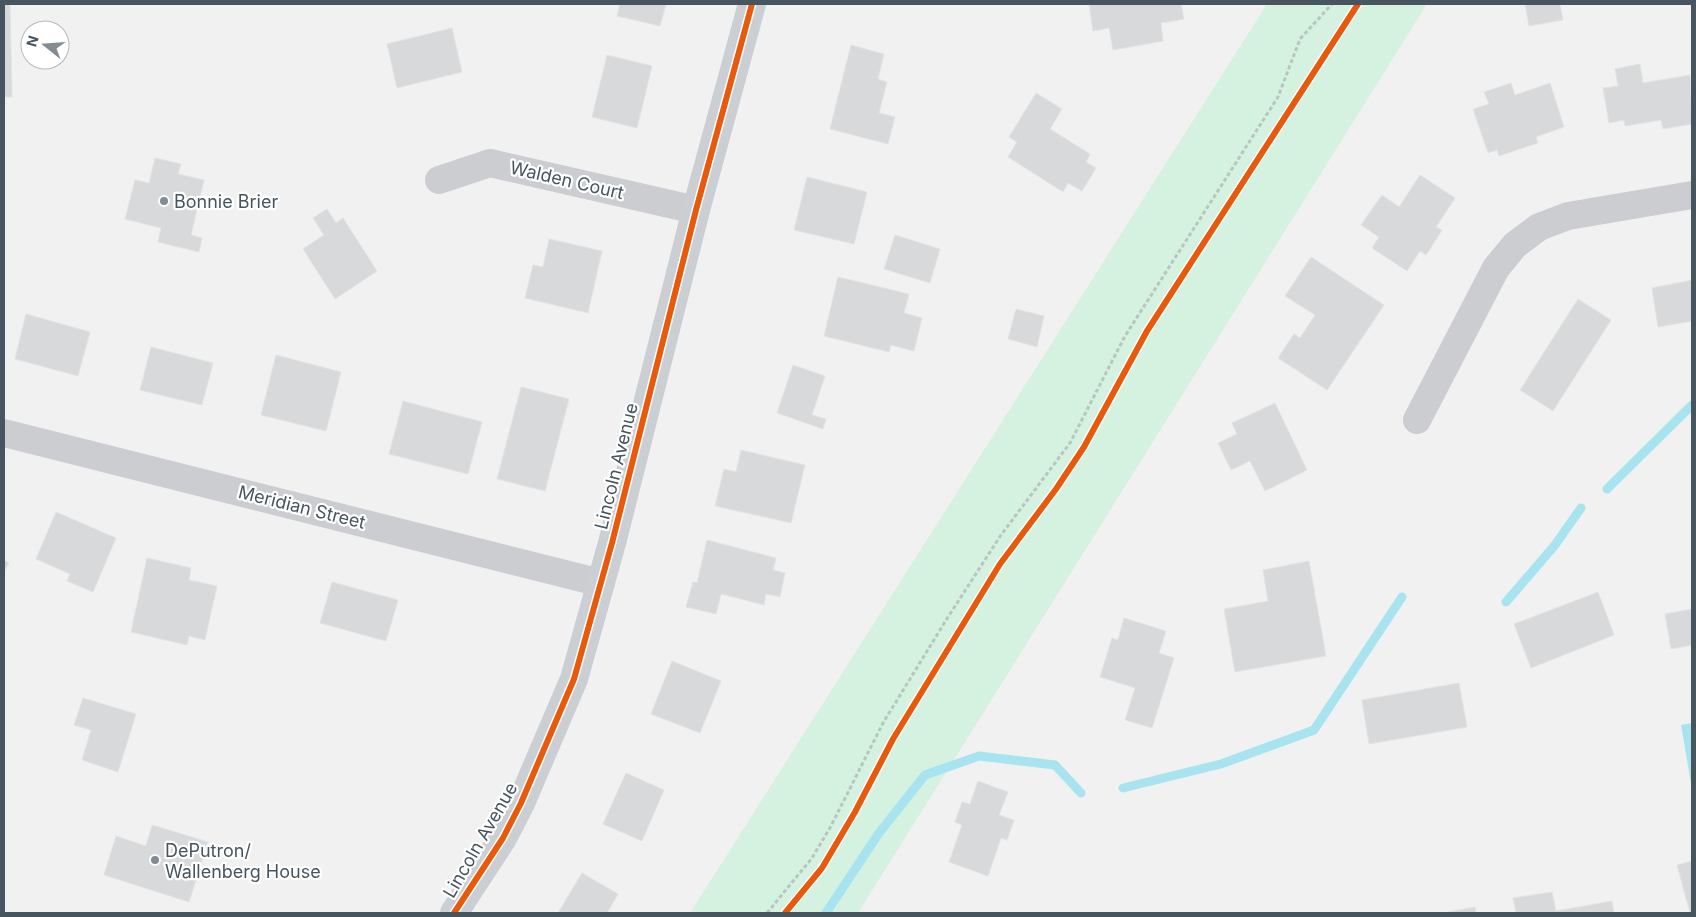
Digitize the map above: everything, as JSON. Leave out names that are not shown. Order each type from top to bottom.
[{"type":"street","name":"Lincoln Avenue","points":[[454,913],[503,838],[538,766],[574,679],[696,210],[752,4]]},
{"type":"street","name":"Walden Court","points":[[439,180],[490,163],[696,210]]},
{"type":"street","points":[[1417,420],[1496,268],[1515,245],[1540,227],[1568,216],[1692,195]]},
{"type":"street","name":"Meridian Street","points":[[4,433],[600,583]]},
{"type":"path","points":[[767,913],[812,858],[883,723],[948,617],[1001,536],[1070,443],[1126,336],[1278,97],[1300,39],[1332,4]]},
{"type":"green space","points":[[1267,4],[1427,4],[858,913],[690,913]]},
{"type":"water","points":[[1692,723],[1692,789],[1681,725]]},
{"type":"building","points":[[4,4],[10,4],[12,97],[4,97]]},
{"type":"building","points":[[620,4],[666,4],[660,26],[617,16]]},
{"type":"building","points":[[1089,4],[1181,4],[1184,19],[1161,23],[1163,41],[1113,50],[1109,28],[1093,31]]},
{"type":"building","points":[[1525,4],[1560,4],[1563,20],[1529,26]]},
{"type":"building","points":[[452,28],[462,72],[397,88],[387,44]]},
{"type":"building","points":[[851,45],[884,54],[878,79],[887,82],[879,113],[895,117],[888,144],[830,129]]},
{"type":"building","points":[[607,55],[652,66],[637,128],[592,117]]},
{"type":"building","points":[[1640,64],[1643,83],[1690,75],[1692,124],[1663,129],[1661,120],[1625,126],[1624,120],[1609,123],[1603,88],[1618,86],[1615,69]]},
{"type":"building","points":[[1511,83],[1515,95],[1550,83],[1564,127],[1536,137],[1538,143],[1499,156],[1497,150],[1488,153],[1473,109],[1489,104],[1484,92]]},
{"type":"building","points":[[1036,93],[1062,109],[1050,129],[1090,154],[1086,162],[1096,168],[1082,191],[1068,183],[1063,192],[1008,157],[1017,142],[1009,137]]},
{"type":"building","name":"Bonnie Brier","points":[[155,158],[181,164],[178,174],[204,180],[191,235],[202,238],[199,252],[158,242],[161,228],[125,219],[135,180],[149,183]]},
{"type":"building","points":[[1420,175],[1455,198],[1436,227],[1442,230],[1426,255],[1420,251],[1407,271],[1372,248],[1379,237],[1361,225],[1382,195],[1399,207]]},
{"type":"building","points":[[807,177],[867,192],[854,244],[794,230]]},
{"type":"building","points":[[327,209],[336,223],[343,218],[377,271],[335,299],[303,249],[324,235],[313,218]]},
{"type":"building","points":[[895,235],[940,249],[930,283],[884,269]]},
{"type":"building","points":[[549,239],[602,251],[588,313],[525,298],[533,265],[543,267]]},
{"type":"building","points":[[1311,257],[1384,305],[1327,390],[1278,358],[1294,334],[1300,338],[1315,315],[1285,296]]},
{"type":"building","points":[[838,277],[909,294],[904,313],[922,318],[914,351],[891,345],[889,352],[824,336]]},
{"type":"building","points":[[1692,280],[1692,321],[1658,327],[1652,288]]},
{"type":"building","points":[[1578,299],[1611,320],[1553,411],[1520,390]]},
{"type":"building","points":[[1016,309],[1044,316],[1037,347],[1008,339]]},
{"type":"building","points":[[26,314],[90,332],[78,376],[15,359]]},
{"type":"building","points":[[151,347],[213,363],[202,405],[140,390]]},
{"type":"building","points":[[276,355],[341,372],[326,431],[261,415]]},
{"type":"building","points":[[793,365],[825,376],[812,415],[826,419],[823,429],[777,413]]},
{"type":"building","points":[[521,387],[569,399],[545,491],[497,479]]},
{"type":"building","points":[[403,401],[482,422],[468,474],[389,454]]},
{"type":"building","points":[[1275,403],[1307,470],[1265,491],[1250,461],[1231,470],[1218,443],[1237,434],[1232,423]]},
{"type":"building","points":[[741,450],[805,465],[791,523],[715,506],[724,469],[736,472]]},
{"type":"building","points":[[56,512],[116,538],[93,592],[67,581],[70,574],[36,559]]},
{"type":"building","points":[[707,540],[776,558],[773,570],[785,573],[780,597],[766,594],[764,605],[721,594],[716,614],[686,607],[693,582],[697,583]]},
{"type":"building","points":[[147,558],[191,568],[189,580],[217,586],[205,640],[189,636],[187,645],[131,632]]},
{"type":"building","points":[[4,560],[9,563],[4,572]]},
{"type":"building","points":[[1309,561],[1326,656],[1235,672],[1224,609],[1268,601],[1263,570]]},
{"type":"building","points":[[332,582],[398,600],[386,641],[320,623]]},
{"type":"building","points":[[1598,592],[1614,635],[1531,668],[1514,624]]},
{"type":"building","points":[[1692,609],[1692,645],[1671,649],[1665,614]]},
{"type":"building","points":[[1124,618],[1166,631],[1159,653],[1174,658],[1152,728],[1125,720],[1135,688],[1100,677],[1112,638],[1118,640]]},
{"type":"building","points":[[672,661],[721,681],[700,733],[651,714]]},
{"type":"building","points":[[1459,683],[1467,727],[1369,744],[1362,700]]},
{"type":"building","points":[[83,698],[136,714],[118,772],[82,760],[91,730],[74,725]]},
{"type":"building","points":[[626,773],[664,790],[642,841],[603,824]]},
{"type":"building","points":[[978,781],[1008,792],[999,815],[1014,820],[1007,840],[1001,838],[988,876],[949,862],[962,825],[955,822],[962,802],[970,804]]},
{"type":"building","name":"DePutron/ Wallenberg House","points":[[152,825],[208,842],[189,902],[104,875],[116,836],[146,846]]},
{"type":"building","points":[[1692,861],[1692,913],[1690,913],[1677,865]]},
{"type":"building","points":[[582,873],[618,894],[607,913],[558,913]]},
{"type":"building","points":[[1552,892],[1556,911],[1612,901],[1614,913],[1516,913],[1513,898]]},
{"type":"building","points":[[1475,907],[1476,913],[1443,913]]},
{"type":"waterway","points":[[1607,489],[1692,405]]},
{"type":"waterway","points":[[1506,602],[1555,545],[1581,508]]},
{"type":"waterway","points":[[1123,788],[1221,764],[1314,730],[1402,597]]},
{"type":"waterway","points":[[826,913],[879,833],[925,775],[979,756],[1055,765],[1081,793]]},
{"type":"cycle path","points":[[454,913],[503,838],[521,803],[574,679],[612,543],[696,210],[752,4]]},
{"type":"cycle path","points":[[785,913],[822,868],[855,812],[893,739],[1000,564],[1056,489],[1084,447],[1147,331],[1358,4]]},
{"type":"place","name":"Bonnie Brier","points":[[164,201]]},
{"type":"place","name":"DePutron/ Wallenberg House","points":[[155,860]]}]
